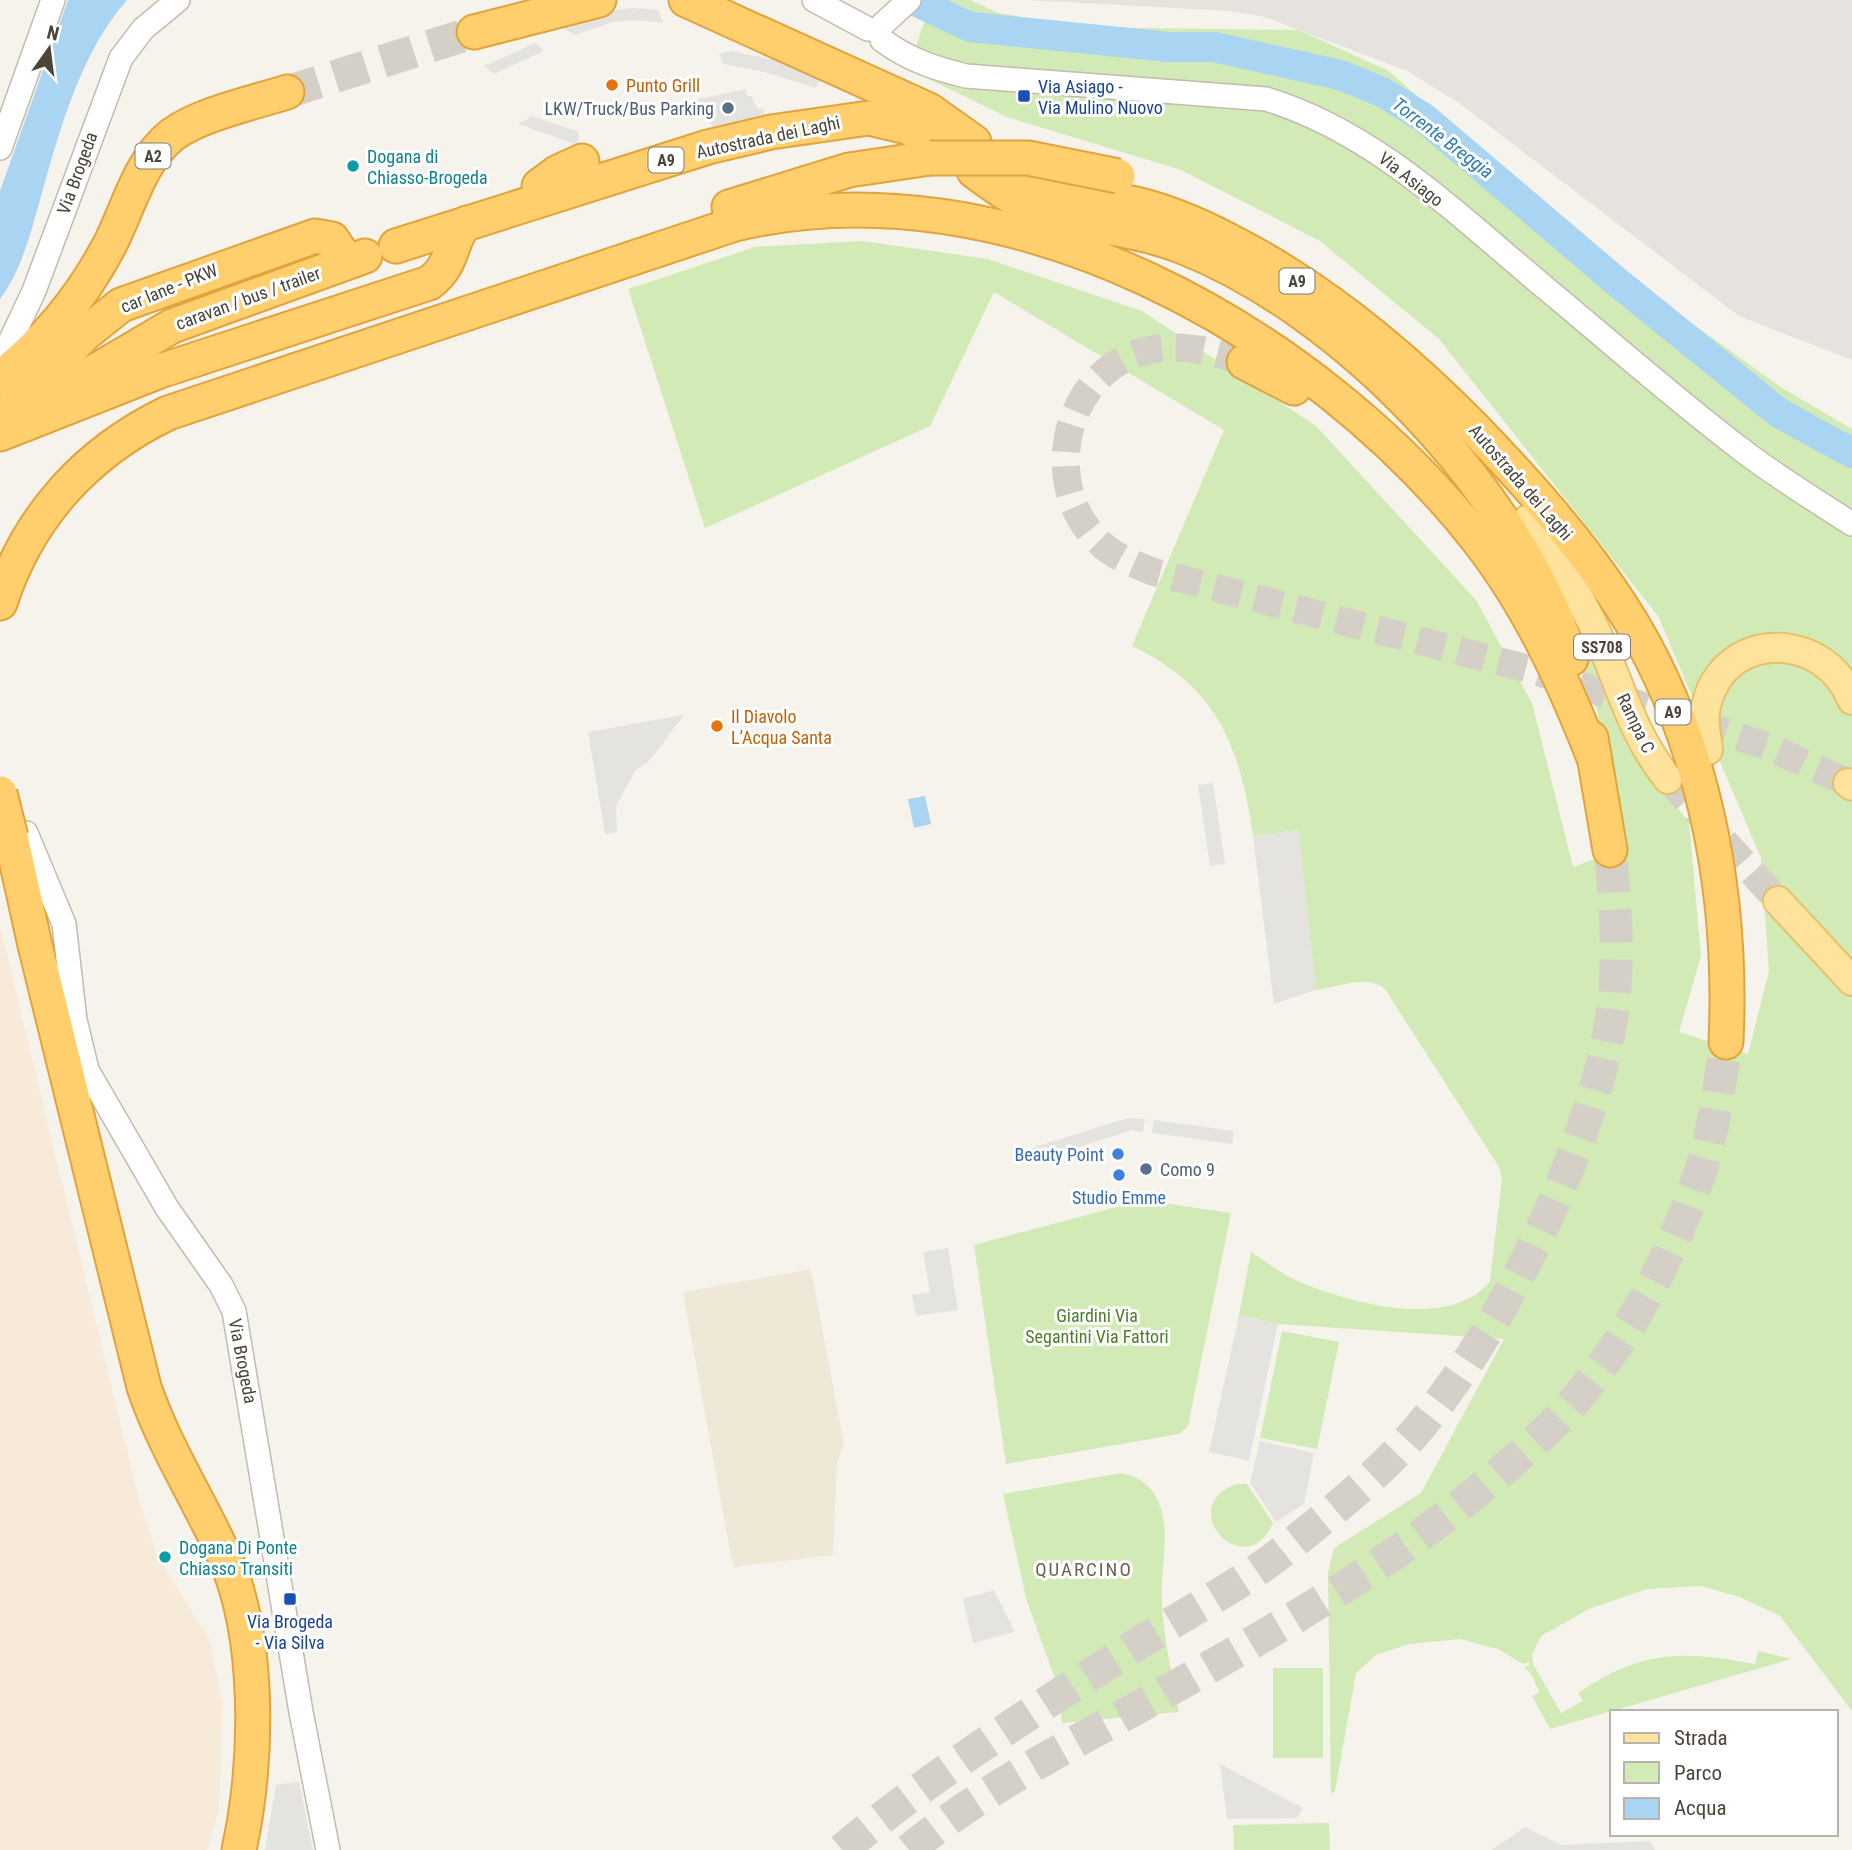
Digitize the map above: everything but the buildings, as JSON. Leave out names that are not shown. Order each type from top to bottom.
[{"type":"highway","points":[[474,32],[541,25],[599,0]]},
{"type":"highway","name":"Autostrada dei Laghi","points":[[687,0],[929,110],[1010,197],[1047,213],[1156,237],[1222,265],[1313,323],[1401,396],[1476,484],[1529,562],[1550,605],[1570,657],[1594,758],[1610,850]]},
{"type":"highway","points":[[747,44],[795,50]]},
{"type":"highway","name":"A2","points":[[11,413],[42,339],[83,289],[111,243],[150,160],[169,138],[193,124],[287,92]]},
{"type":"highway","points":[[818,103],[869,118]]},
{"type":"highway","name":"Autostrada dei Laghi","points":[[372,254],[708,147],[811,125],[869,118],[907,127],[934,151]]},
{"type":"highway","points":[[0,552],[33,500],[60,468],[107,429],[166,395],[810,180],[934,151],[1028,158],[1118,176],[1175,193],[1242,225],[1324,273],[1367,304],[1435,363],[1461,390],[1496,432],[1541,519]]},
{"type":"highway","points":[[509,209],[558,172],[582,161]]},
{"type":"highway","name":"Autostrada dei Laghi","points":[[1007,169],[1053,189],[1143,206],[1186,221],[1244,248],[1349,317],[1418,374],[1497,452],[1541,519],[1602,579],[1634,627],[1678,723],[1705,807],[1726,934],[1726,1042]]},
{"type":"highway","points":[[0,603],[31,532],[64,489],[119,440],[168,413],[712,231],[766,217],[837,209],[931,213],[1004,228],[1095,259],[1185,300],[1284,358],[1346,405],[1424,477],[1505,576],[1534,625],[1594,758]]},
{"type":"highway","points":[[11,413],[160,372],[429,283],[442,274],[460,229],[467,223]]},
{"type":"highway","name":"car lane - PKW","points":[[11,413],[101,319],[143,296],[315,236],[331,239],[344,257],[372,254]]},
{"type":"highway","points":[[1244,362],[1289,385],[1355,430],[1479,541]]},
{"type":"highway","points":[[1401,396],[1541,519]]},
{"type":"highway","points":[[1708,750],[1718,807],[1726,934]]},
{"type":"highway","points":[[0,793],[19,835],[34,945],[144,1387],[166,1444],[225,1557],[237,1592],[251,1672],[253,1742],[246,1819],[239,1850]]},
{"type":"highway","points":[[0,870],[133,1408],[160,1475],[204,1554],[219,1595],[230,1649],[236,1736],[233,1775],[221,1850]]},
{"type":"highway","points":[[200,1505],[243,1570],[264,1641],[270,1738],[265,1803],[256,1850]]},
{"type":"main road","name":"Rampa C","points":[[1541,519],[1598,635],[1635,730],[1668,779]]},
{"type":"main road","points":[[1708,750],[1705,709],[1709,694],[1726,669],[1749,653],[1774,647],[1792,648],[1818,658],[1837,674],[1852,699]]},
{"type":"main road","points":[[1778,901],[1852,981]]},
{"type":"street","points":[[0,148],[53,0]]},
{"type":"street","name":"Via Brogeda","points":[[0,363],[34,291],[121,58],[143,29],[178,0]]},
{"type":"street","points":[[814,0],[878,31],[905,4]]},
{"type":"street","name":"Via Asiago","points":[[878,31],[902,55],[926,66],[966,76],[1266,99],[1319,119],[1384,156],[1742,450],[1852,524]]},
{"type":"street","name":"Via Brogeda","points":[[19,835],[64,924],[75,1020],[87,1070],[167,1208],[221,1285],[234,1311],[301,1712],[327,1850]]},
{"type":"shaded area","points":[[1027,0],[1852,0],[1852,360],[1739,316],[1459,103],[1407,71],[1265,17],[1229,11]]},
{"type":"shaded area","points":[[632,8],[658,10],[663,23],[635,20],[613,22],[575,35],[561,27],[608,11]]},
{"type":"shaded area","points":[[535,43],[544,51],[494,74],[484,66]]},
{"type":"shaded area","points":[[731,51],[787,63],[823,77],[815,88],[765,72],[723,64],[719,54]]},
{"type":"shaded area","name":"LKW/Truck/Bus Parking","points":[[746,89],[747,96],[751,96],[758,109],[763,108],[764,116],[712,127],[710,121],[706,121],[705,114],[700,114],[699,107],[696,107],[695,100]]},
{"type":"shaded area","points":[[532,116],[579,132],[578,145],[518,124]]},
{"type":"shaded area","points":[[684,715],[650,760],[635,771],[616,806],[617,832],[605,834],[588,732]]},
{"type":"shaded area","points":[[1213,783],[1225,864],[1210,866],[1198,785]]},
{"type":"shaded area","points":[[1298,830],[1316,990],[1274,1004],[1253,836]]},
{"type":"shaded area","points":[[0,926],[139,1500],[158,1557],[209,1639],[223,1705],[219,1809],[207,1850],[0,1850]]},
{"type":"shaded area","points":[[1128,1118],[1145,1119],[1143,1132],[1132,1130],[1035,1161],[1031,1148]]},
{"type":"shaded area","points":[[1154,1120],[1234,1131],[1232,1144],[1152,1133]]},
{"type":"shaded area","points":[[948,1248],[958,1310],[916,1316],[912,1295],[930,1292],[923,1252]]},
{"type":"shaded area","points":[[811,1269],[844,1444],[837,1463],[833,1555],[733,1567],[683,1292]]},
{"type":"shaded area","points":[[1239,1315],[1278,1324],[1249,1461],[1209,1452]]},
{"type":"shaded area","points":[[1260,1441],[1314,1453],[1304,1504],[1276,1522],[1250,1483]]},
{"type":"shaded area","points":[[994,1590],[1015,1632],[973,1643],[963,1599]]},
{"type":"shaded area","points":[[1220,1764],[1303,1808],[1297,1818],[1227,1819]]},
{"type":"shaded area","points":[[299,1782],[313,1850],[265,1850],[276,1785]]},
{"type":"shaded area","points":[[1525,1827],[1562,1845],[1650,1841],[1655,1850],[1491,1850]]},
{"type":"green space","points":[[932,0],[970,0],[999,13],[1078,27],[1299,30],[1389,71],[1587,248],[1782,388],[1852,429],[1852,1711],[1780,1616],[1740,1597],[1701,1586],[1647,1589],[1589,1609],[1541,1636],[1532,1655],[1533,1664],[1561,1713],[1583,1701],[1578,1693],[1622,1668],[1642,1661],[1684,1656],[1755,1664],[1758,1651],[1791,1659],[1550,1729],[1532,1696],[1539,1692],[1532,1675],[1524,1667],[1530,1665],[1529,1662],[1523,1664],[1498,1649],[1460,1639],[1409,1644],[1376,1655],[1356,1673],[1335,1791],[1331,1794],[1328,1572],[1334,1548],[1421,1493],[1504,1339],[1278,1324],[1239,1315],[1251,1252],[1295,1280],[1347,1298],[1400,1308],[1426,1309],[1451,1305],[1472,1296],[1490,1281],[1502,1179],[1499,1167],[1385,989],[1370,982],[1361,982],[1316,990],[1298,830],[1253,836],[1241,775],[1220,723],[1205,701],[1185,680],[1161,662],[1132,646],[1224,430],[994,292],[930,426],[705,528],[628,289],[755,247],[862,241],[988,259],[1142,311],[1316,426],[1476,600],[1532,703],[1573,867],[1616,851],[1598,713],[1579,652],[1554,591],[1581,620],[1627,746],[1689,822],[1701,956],[1679,1032],[1748,1054],[1769,971],[1761,858],[1658,616],[1439,339],[1320,241],[1181,170],[1007,117],[908,69]]},
{"type":"green space","name":"Giardini Via Segantini Via Fattori","points":[[1143,1200],[1231,1213],[1188,1426],[1179,1434],[1006,1464],[974,1245]]},
{"type":"green space","points":[[1282,1331],[1339,1342],[1317,1449],[1260,1438]]},
{"type":"green space","points":[[1121,1473],[1148,1486],[1162,1512],[1165,1534],[1163,1618],[1179,1712],[1062,1723],[1059,1689],[1027,1602],[1003,1494]]},
{"type":"green space","points":[[1237,1484],[1247,1484],[1273,1523],[1261,1540],[1246,1547],[1232,1544],[1220,1535],[1212,1523],[1211,1508],[1219,1495]]},
{"type":"green space","points":[[1273,1668],[1323,1668],[1323,1758],[1273,1758]]},
{"type":"green space","points":[[1329,1823],[1330,1850],[1234,1850],[1233,1825]]},
{"type":"water","points":[[68,0],[127,0],[96,44],[73,94],[33,226],[14,276],[0,299],[0,191]]},
{"type":"water","points":[[925,796],[931,824],[914,828],[908,799]]},
{"type":"waterway","name":"Torrente Breggia","points":[[913,0],[970,27],[1169,47],[1214,47],[1340,75],[1382,92],[1424,118],[1617,282],[1779,413],[1852,453]]},
{"type":"tunnel","points":[[287,92],[474,32]]},
{"type":"tunnel","points":[[1244,362],[1200,350],[1155,349],[1124,359],[1100,376],[1082,400],[1070,428],[1066,458],[1069,488],[1079,516],[1098,541],[1111,551],[1124,560],[1154,572],[1529,669],[1767,746],[1848,783]]},
{"type":"tunnel","points":[[1668,779],[1778,901]]},
{"type":"tunnel","points":[[842,1850],[916,1792],[994,1738],[1268,1563],[1370,1478],[1418,1429],[1480,1343],[1509,1293],[1536,1241],[1581,1134],[1597,1082],[1613,1009],[1616,964],[1610,850]]},
{"type":"tunnel","points":[[909,1850],[998,1787],[1239,1650],[1362,1575],[1479,1490],[1554,1423],[1613,1350],[1646,1297],[1673,1241],[1707,1149],[1726,1042]]},
{"type":"place","name":"Punto Grill","points":[[612,85]]},
{"type":"place","name":"Via Asiago - Via Mulino Nuovo","points":[[1024,96]]},
{"type":"place","name":"LKW/Truck/Bus Parking","points":[[728,108]]},
{"type":"place","name":"Dogana di Chiasso-Brogeda","points":[[353,166]]},
{"type":"place","name":"Il Diavolo L’Acqua Santa","points":[[717,726]]},
{"type":"place","name":"Beauty Point","points":[[1118,1154]]},
{"type":"place","name":"Como 9","points":[[1146,1169]]},
{"type":"place","name":"Studio Emme","points":[[1119,1175]]},
{"type":"place","name":"Dogana Di Ponte Chiasso Transiti","points":[[165,1557]]},
{"type":"place","name":"Via Brogeda - Via Silva","points":[[290,1599]]},
{"type":"district","name":"QUARCINO","points":[[1084,1569]]}]
